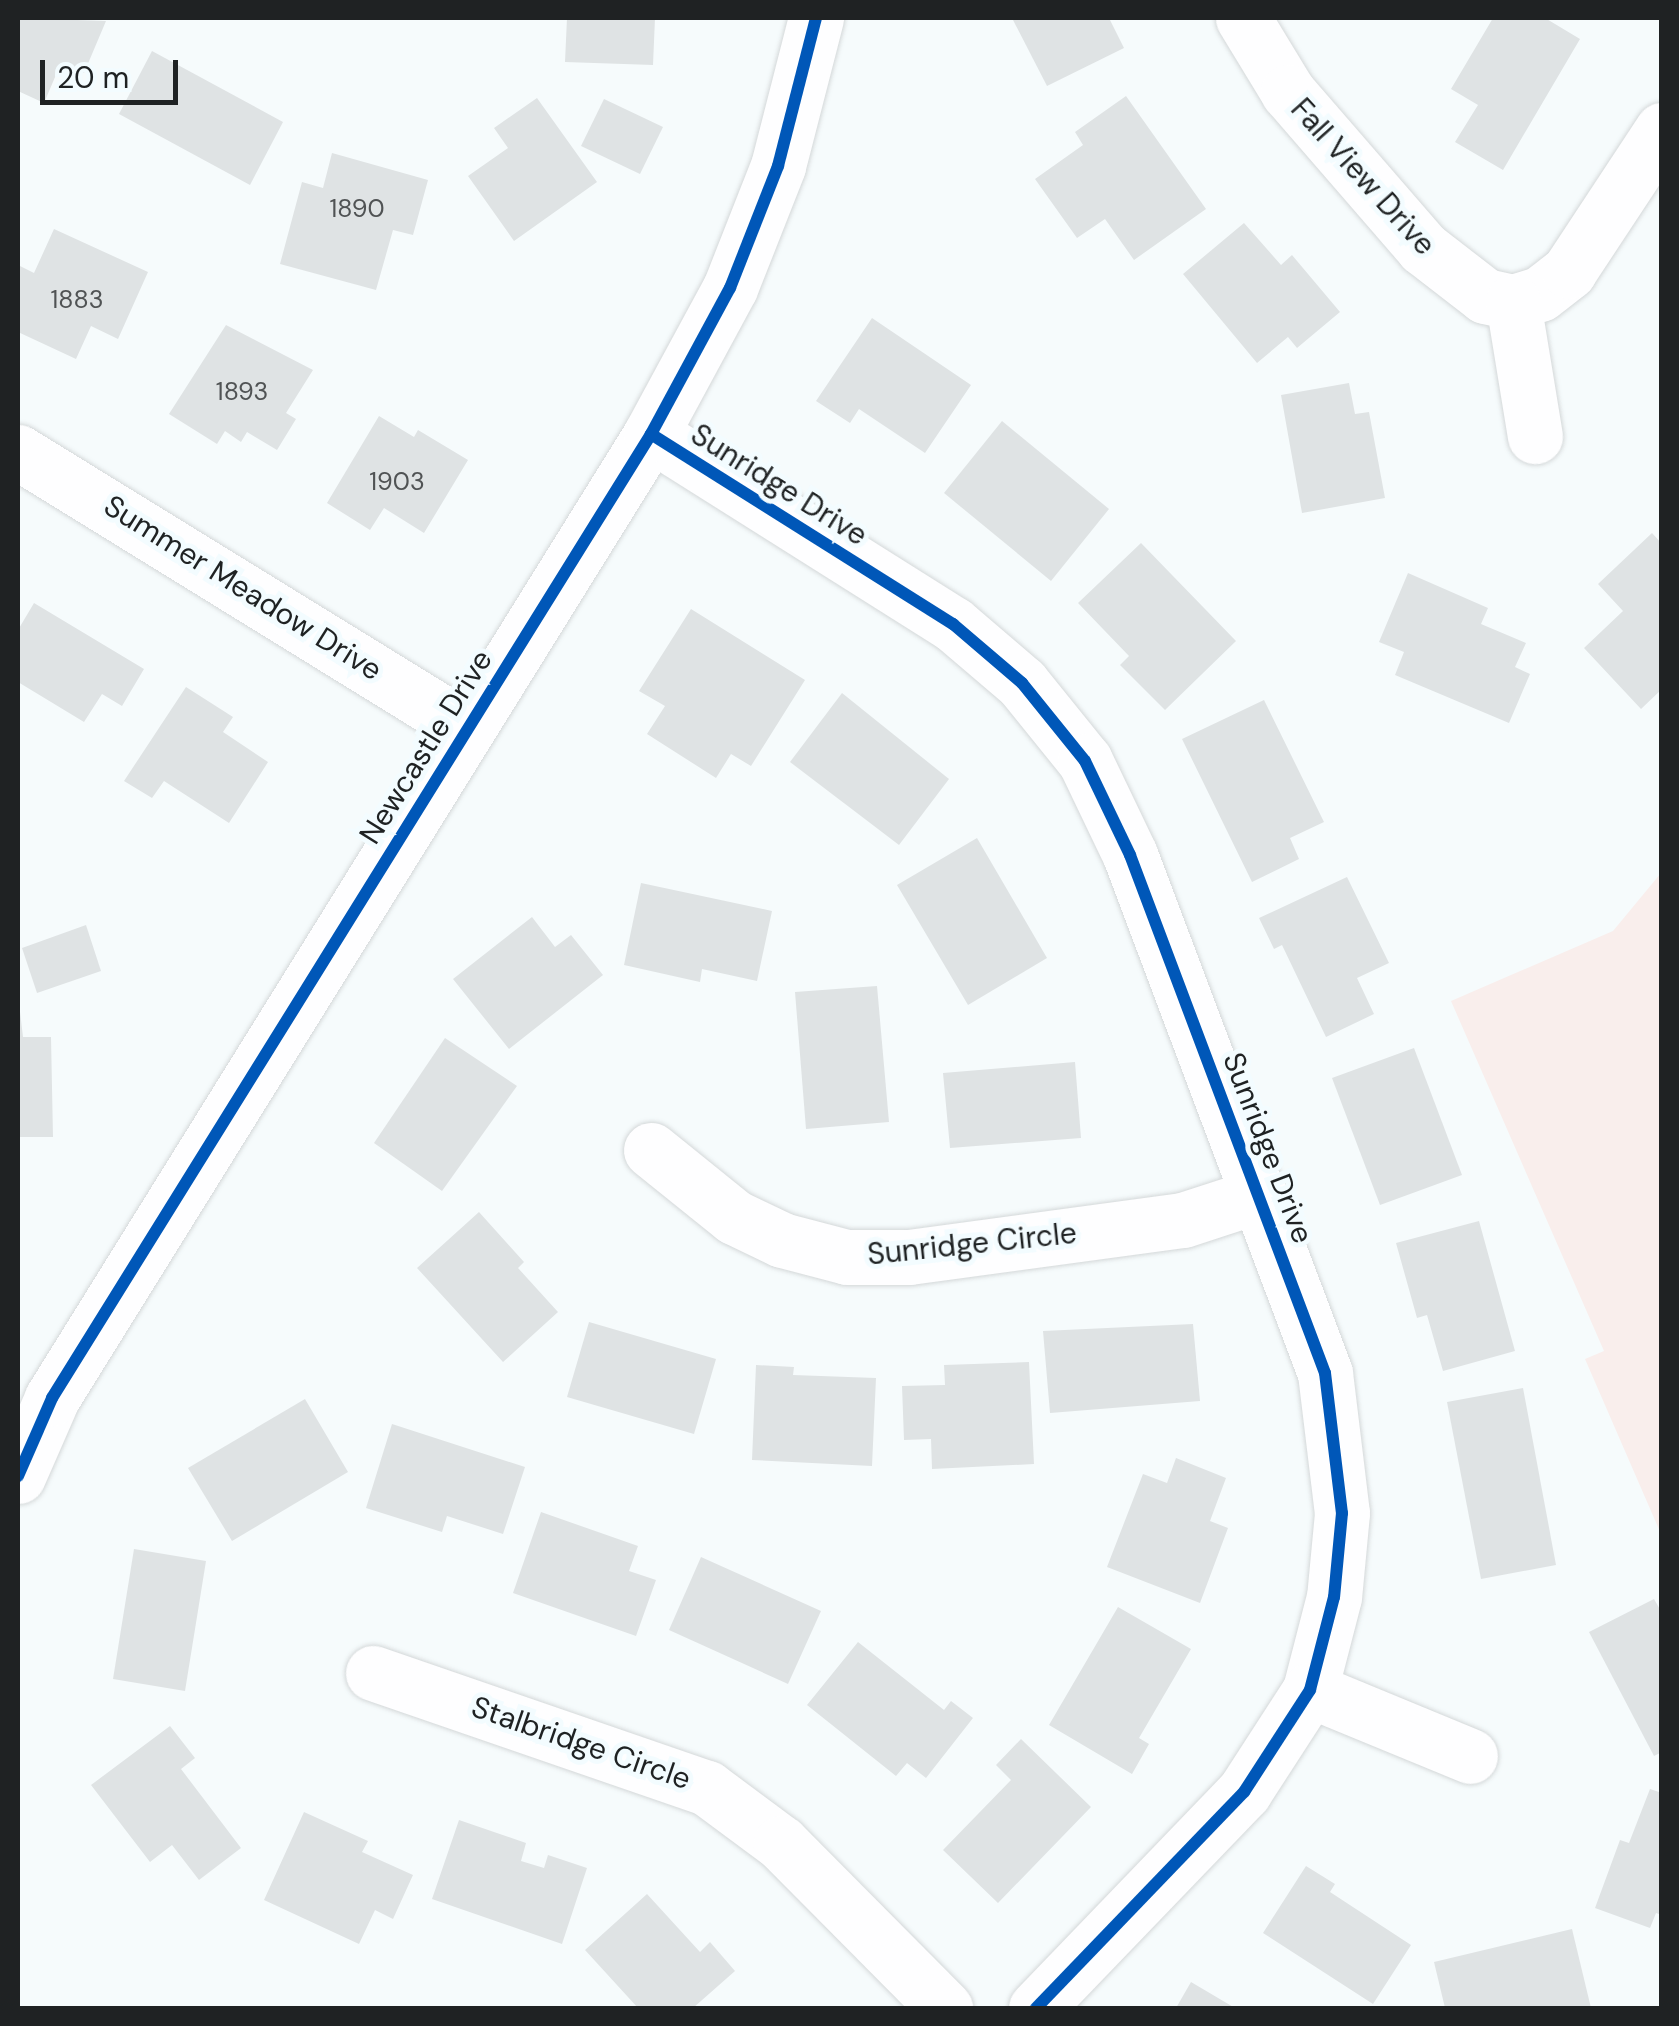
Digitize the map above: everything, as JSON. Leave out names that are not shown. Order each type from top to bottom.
[{"type":"street","name":"Newcastle Drive","points":[[18,1476],[52,1398],[651,434],[730,288],[778,166],[816,18]]},
{"type":"street","name":"Fall View Drive","points":[[1243,18],[1288,92],[1423,248],[1460,282],[1512,302]]},
{"type":"street","points":[[1535,436],[1512,302],[1540,294],[1569,271],[1662,130]]},
{"type":"street","name":"Sunridge Drive","points":[[651,434],[954,624],[1022,684],[1085,761],[1130,855],[1324,1373],[1336,1424],[1342,1513],[1334,1597],[1310,1690],[1280,1745],[1222,1818],[1036,2008]]},
{"type":"street","name":"Summer Meadow Drive","points":[[18,452],[466,728]]},
{"type":"street","name":"Sunridge Circle","points":[[651,1150],[734,1217],[782,1240],[847,1256],[908,1256],[1183,1220],[1260,1195]]},
{"type":"street","name":"Stalbridge Circle","points":[[373,1673],[706,1788],[781,1843],[945,2008]]},
{"type":"street","points":[[1310,1690],[1470,1756]]},
{"type":"shaded area","points":[[1661,873],[1661,1534],[1585,1359],[1604,1351],[1451,1001],[1613,931]]},
{"type":"building","points":[[18,18],[106,21],[84,73],[61,63],[44,103],[18,91]]},
{"type":"building","points":[[567,18],[655,18],[653,65],[565,62]]},
{"type":"building","points":[[1012,18],[1109,18],[1124,48],[1047,86]]},
{"type":"building","points":[[1493,18],[1545,18],[1580,39],[1503,170],[1455,142],[1478,105],[1451,89]]},
{"type":"building","points":[[152,51],[283,122],[250,185],[119,114]]},
{"type":"building","points":[[1126,96],[1206,209],[1134,260],[1105,219],[1077,238],[1035,179],[1083,145],[1075,132]]},
{"type":"building","points":[[537,98],[597,182],[514,241],[468,176],[508,148],[494,128]]},
{"type":"building","points":[[604,99],[663,127],[640,174],[581,146]]},
{"type":"building","points":[[332,153],[428,180],[413,235],[393,230],[376,290],[280,264],[302,182],[323,188]]},
{"type":"building","points":[[1244,223],[1281,265],[1292,255],[1340,312],[1297,348],[1288,337],[1257,363],[1183,274]]},
{"type":"building","points":[[54,229],[148,272],[118,339],[91,326],[76,359],[18,332],[18,265],[34,273]]},
{"type":"building","points":[[872,318],[971,385],[925,453],[859,409],[850,423],[816,401]]},
{"type":"building","points":[[226,325],[313,370],[286,413],[296,419],[277,450],[247,432],[241,442],[225,431],[217,444],[169,414]]},
{"type":"building","points":[[1349,383],[1355,414],[1369,412],[1385,498],[1302,513],[1281,395]]},
{"type":"building","points":[[379,416],[414,437],[418,430],[468,460],[424,533],[384,508],[370,530],[327,503]]},
{"type":"building","points":[[1002,421],[1109,509],[1051,581],[944,493]]},
{"type":"building","points":[[1652,533],[1662,544],[1662,689],[1641,709],[1584,648],[1623,611],[1598,584]]},
{"type":"building","points":[[1141,543],[1236,641],[1165,710],[1120,665],[1129,656],[1078,603]]},
{"type":"building","points":[[1408,573],[1488,608],[1481,624],[1526,643],[1515,667],[1530,674],[1509,723],[1395,675],[1404,652],[1379,642]]},
{"type":"building","points":[[34,603],[144,669],[122,706],[102,694],[84,722],[18,682],[18,630]]},
{"type":"building","points":[[691,609],[805,680],[751,766],[731,754],[716,778],[647,734],[665,706],[639,691]]},
{"type":"building","points":[[186,687],[233,717],[223,732],[268,762],[229,823],[164,781],[152,798],[124,781]]},
{"type":"building","points":[[842,693],[949,779],[899,845],[790,762]]},
{"type":"building","points":[[1264,700],[1324,822],[1290,838],[1299,859],[1252,882],[1182,739]]},
{"type":"building","points":[[977,838],[1047,958],[968,1005],[897,885]]},
{"type":"building","points":[[1347,877],[1389,963],[1357,978],[1374,1014],[1326,1037],[1282,945],[1274,949],[1259,918]]},
{"type":"building","points":[[641,883],[772,911],[757,981],[702,969],[700,982],[624,965]]},
{"type":"building","points":[[532,917],[555,947],[571,935],[603,975],[509,1049],[453,979]]},
{"type":"building","points":[[86,925],[101,971],[37,993],[22,948]]},
{"type":"building","points":[[877,986],[889,1122],[806,1129],[795,992]]},
{"type":"building","points":[[18,995],[23,1037],[51,1037],[53,1137],[18,1137]]},
{"type":"building","points":[[445,1038],[517,1086],[442,1191],[374,1143]]},
{"type":"building","points":[[1414,1048],[1462,1175],[1380,1205],[1332,1078]]},
{"type":"building","points":[[1075,1062],[1081,1138],[950,1148],[943,1073]]},
{"type":"building","points":[[479,1212],[524,1262],[518,1268],[558,1312],[503,1362],[417,1268]]},
{"type":"building","points":[[1479,1221],[1515,1351],[1443,1371],[1427,1315],[1417,1318],[1396,1243]]},
{"type":"building","points":[[589,1322],[716,1359],[694,1434],[567,1397]]},
{"type":"building","points":[[1193,1324],[1200,1401],[1050,1413],[1043,1331]]},
{"type":"building","points":[[1029,1362],[1034,1464],[932,1469],[931,1439],[904,1440],[902,1386],[945,1385],[944,1365]]},
{"type":"building","points":[[756,1365],[794,1367],[793,1375],[876,1378],[872,1466],[752,1460]]},
{"type":"building","points":[[1523,1388],[1556,1565],[1481,1579],[1447,1402]]},
{"type":"building","points":[[305,1399],[348,1472],[232,1541],[188,1468]]},
{"type":"building","points":[[392,1424],[525,1467],[503,1534],[447,1516],[442,1532],[366,1508]]},
{"type":"building","points":[[1176,1458],[1226,1478],[1210,1521],[1228,1528],[1200,1603],[1107,1567],[1143,1474],[1167,1483]]},
{"type":"building","points":[[541,1512],[638,1546],[629,1571],[656,1580],[636,1636],[513,1593]]},
{"type":"building","points":[[134,1549],[206,1561],[185,1691],[113,1679]]},
{"type":"building","points":[[701,1557],[821,1611],[788,1684],[669,1630]]},
{"type":"building","points":[[1654,1599],[1662,1613],[1662,1752],[1654,1756],[1589,1632]]},
{"type":"building","points":[[1118,1607],[1191,1649],[1139,1738],[1149,1744],[1132,1774],[1049,1725]]},
{"type":"building","points":[[858,1642],[944,1710],[951,1701],[973,1718],[926,1778],[907,1763],[896,1776],[807,1705]]},
{"type":"building","points":[[170,1726],[195,1758],[181,1769],[241,1848],[199,1880],[172,1845],[150,1862],[91,1785]]},
{"type":"building","points":[[1021,1739],[1091,1807],[998,1903],[943,1850],[1011,1780],[996,1765]]},
{"type":"building","points":[[1650,1789],[1662,1793],[1662,1915],[1656,1913],[1650,1928],[1595,1908],[1620,1840],[1629,1843]]},
{"type":"building","points":[[304,1812],[368,1841],[362,1852],[413,1875],[393,1919],[375,1910],[359,1944],[264,1900]]},
{"type":"building","points":[[459,1820],[526,1843],[521,1861],[544,1868],[548,1855],[587,1868],[562,1944],[432,1899]]},
{"type":"building","points":[[1306,1866],[1335,1884],[1330,1892],[1411,1945],[1373,2004],[1263,1933]]},
{"type":"building","points":[[647,1894],[700,1952],[710,1942],[735,1971],[693,2008],[638,2008],[585,1950]]},
{"type":"building","points":[[1572,1929],[1591,2008],[1445,2008],[1434,1962]]},
{"type":"building","points":[[1191,1982],[1235,2008],[1176,2008]]},
{"type":"cycle path","points":[[18,1476],[52,1398],[651,434],[730,288],[778,166],[816,18]]},
{"type":"cycle path","points":[[651,434],[953,624],[1022,683],[1085,761],[1130,855],[1325,1373],[1342,1513],[1334,1597],[1310,1690],[1244,1792],[1036,2008]]}]
